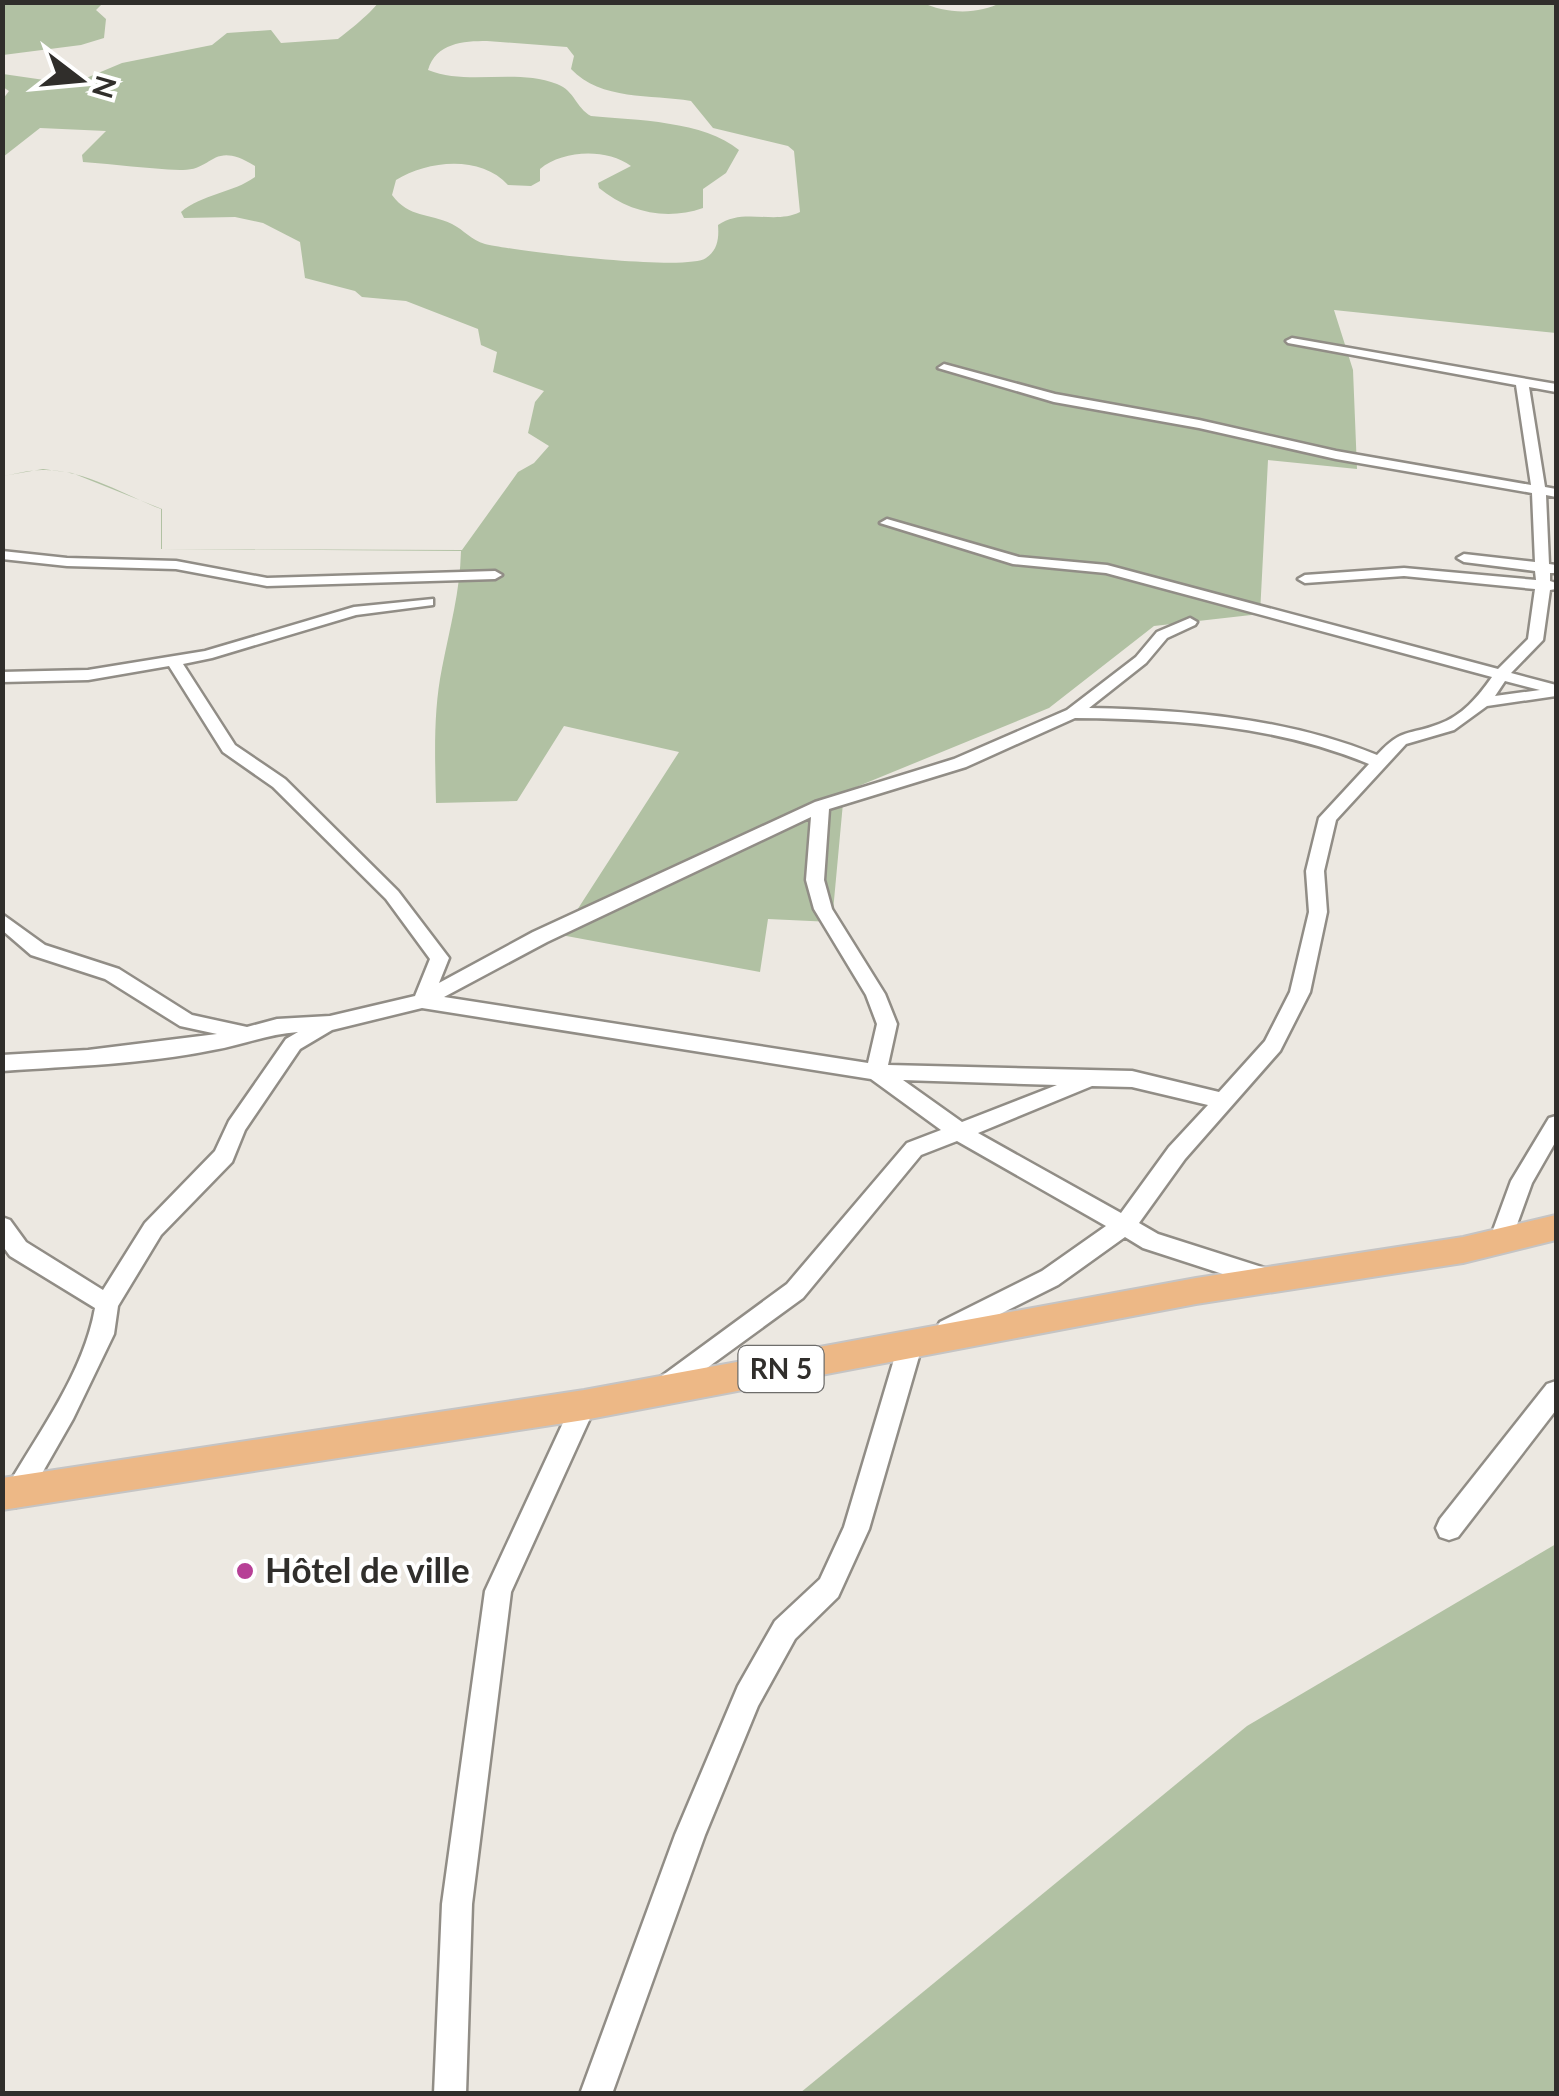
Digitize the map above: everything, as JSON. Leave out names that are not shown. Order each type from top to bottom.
[{"type":"main road","name":"RN 5","points":[[8,1498],[659,1392],[1556,1228]]},
{"type":"street","points":[[1292,341],[1556,388]]},
{"type":"street","points":[[944,368],[1054,398],[1198,424],[1336,455],[1548,492]]},
{"type":"street","points":[[596,2094],[690,1835],[748,1696],[785,1630],[829,1588],[856,1530],[910,1346],[997,1308],[1050,1278],[1125,1225],[1177,1152],[1273,1046],[1300,992],[1318,912],[1315,871],[1328,818],[1400,740],[1448,727],[1482,702],[1535,640],[1549,577],[1548,492],[1532,453],[1522,383]]},
{"type":"street","points":[[1532,453],[1556,470]]},
{"type":"street","points":[[887,523],[1018,561],[1107,569],[1502,674],[1556,692]]},
{"type":"street","points":[[2,555],[68,562],[176,565],[267,582],[494,575]]},
{"type":"street","points":[[1464,558],[1549,577]]},
{"type":"street","points":[[1305,579],[1404,572],[1549,577]]},
{"type":"street","points":[[2,677],[88,675],[206,655],[354,611],[428,602]]},
{"type":"street","points":[[2,1063],[88,1058],[252,1034],[278,1026],[330,1023],[422,1001],[540,936],[821,806],[960,763],[1073,713],[1141,660],[1162,635],[1190,622]]},
{"type":"street","points":[[173,660],[229,748],[280,783],[413,919],[440,958],[422,1001]]},
{"type":"street","points":[[1482,702],[1556,692]]},
{"type":"street","points":[[1073,713],[1160,713],[1273,728],[1352,749],[1380,762]]},
{"type":"street","points":[[821,806],[814,880],[824,909],[875,994],[887,1024],[876,1072]]},
{"type":"street","points":[[2,920],[38,950],[112,974],[187,1021],[252,1034]]},
{"type":"street","points":[[422,1001],[876,1072],[1132,1079],[1223,1102]]},
{"type":"street","points":[[8,1498],[102,1334],[107,1304],[153,1229],[224,1156],[236,1127],[293,1044],[330,1023]]},
{"type":"street","points":[[876,1072],[958,1130],[1151,1240],[1276,1281]]},
{"type":"street","points":[[659,1392],[795,1291],[914,1149],[1094,1079]]},
{"type":"street","points":[[1500,1241],[1522,1181],[1556,1124]]},
{"type":"street","points":[[2,1226],[18,1249],[107,1304]]},
{"type":"street","points":[[1449,1528],[1556,1392]]},
{"type":"street","points":[[450,2094],[457,1904],[498,1592],[584,1405]]},
{"type":"green space","points":[[3,2],[103,3],[96,10],[106,19],[104,38],[81,45],[3,55]]},
{"type":"green space","points":[[378,2],[921,2],[962,11],[1002,2],[1556,3],[1556,333],[1334,310],[1353,370],[1357,469],[1268,460],[1260,614],[1154,626],[1049,708],[844,792],[832,922],[768,919],[760,972],[561,935],[679,752],[564,726],[517,801],[436,803],[437,701],[457,595],[461,551],[161,549],[161,509],[144,502],[162,509],[162,549],[462,550],[518,472],[534,463],[549,446],[528,433],[535,402],[544,391],[493,372],[497,352],[481,345],[478,329],[406,301],[362,297],[355,291],[305,278],[300,242],[263,223],[235,217],[184,218],[181,212],[189,206],[255,177],[255,166],[241,159],[221,156],[180,170],[83,162],[82,155],[106,131],[40,128],[3,157],[3,99],[9,91],[3,87],[3,74],[72,84],[122,63],[212,45],[227,33],[271,30],[281,43],[338,39]],"holes":[[[487,41],[567,47],[574,56],[571,69],[597,87],[691,101],[713,128],[788,146],[794,151],[800,212],[728,220],[718,225],[717,243],[706,258],[692,262],[635,262],[485,244],[452,224],[412,211],[392,195],[396,180],[423,168],[469,165],[497,175],[508,185],[531,186],[540,181],[540,169],[549,163],[572,155],[597,154],[631,166],[598,183],[599,188],[622,203],[661,214],[703,208],[703,189],[726,173],[739,150],[725,140],[669,124],[591,116],[563,87],[541,79],[459,77],[428,70],[437,54],[460,43]]]},
{"type":"green space","points":[[75,474],[103,483],[144,502]]},
{"type":"green space","points":[[1556,1544],[1556,2093],[800,2093],[1247,1726]]},
{"type":"place","name":"Hôtel de ville","points":[[245,1571]]}]
